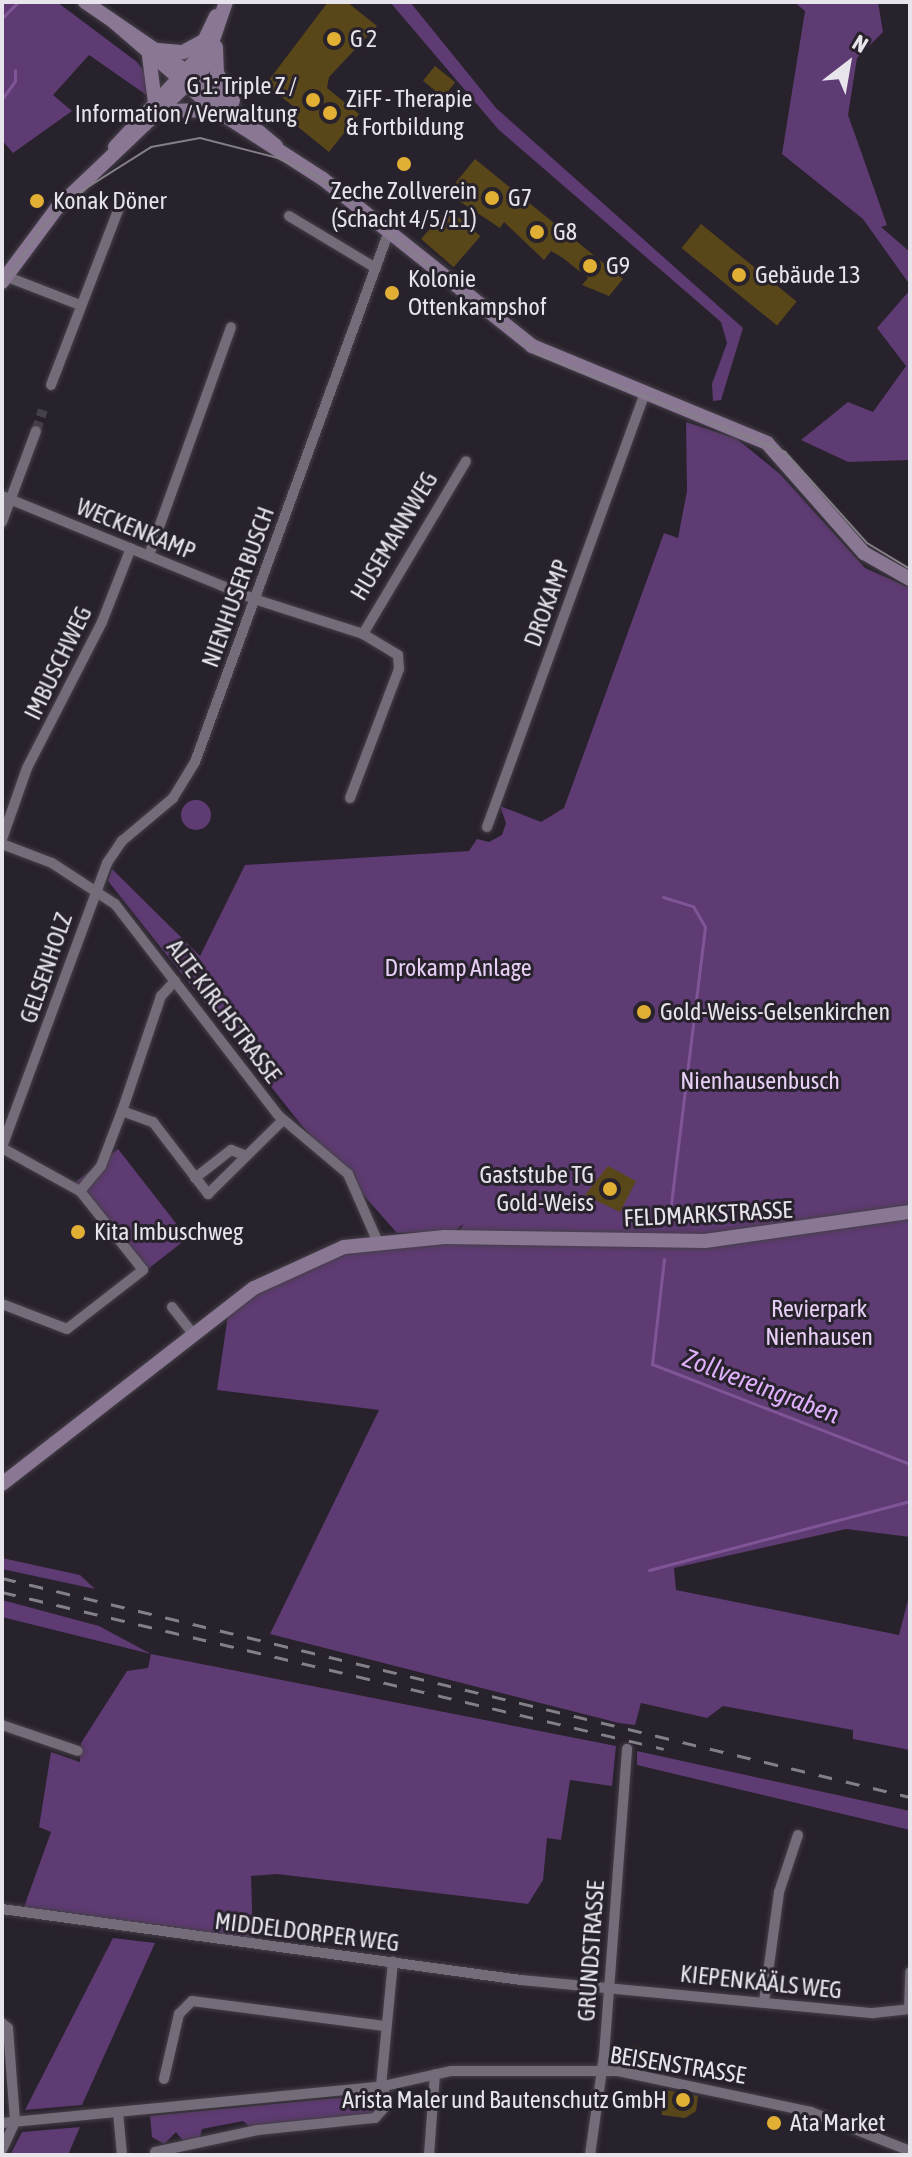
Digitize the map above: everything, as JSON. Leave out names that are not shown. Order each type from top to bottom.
[{"type":"main road","points":[[85,2],[187,79],[246,118],[276,146]]},
{"type":"main road","points":[[4,279],[37,230],[187,79],[211,42],[224,2]]},
{"type":"main road","points":[[153,53],[183,52],[211,42]]},
{"type":"main road","points":[[211,42],[220,82],[246,118]]},
{"type":"main road","points":[[153,53],[159,106]]},
{"type":"main road","points":[[187,79],[216,110],[276,146],[389,231],[532,346],[750,432],[788,461],[864,553],[910,579]]},
{"type":"main road","points":[[159,106],[216,110]]},
{"type":"main road","name":"FELDMARKSTRASSE","points":[[2,1484],[277,1274],[377,1240],[717,1240],[910,1212]]},
{"type":"street","points":[[51,385],[123,197]]},
{"type":"street","points":[[289,216],[376,268]]},
{"type":"street","name":"NIENHUSER BUSCH","points":[[95,892],[122,841],[185,781],[389,231]]},
{"type":"street","points":[[4,279],[80,305]]},
{"type":"street","points":[[149,555],[231,327]]},
{"type":"street","name":"DROKAMP","points":[[487,827],[645,393]]},
{"type":"street","points":[[2,522],[6,498],[36,431]]},
{"type":"street","name":"HUSEMANNWEG","points":[[363,634],[466,461]]},
{"type":"street","name":"WECKENKAMP","points":[[6,498],[254,599]]},
{"type":"street","name":"IMBUSCHWEG","points":[[2,841],[27,768],[102,622],[131,548]]},
{"type":"street","name":"HUSEMANNWEG","points":[[254,599],[363,634],[398,655],[401,664],[350,798]]},
{"type":"street","name":"ALTE KIRCHSTRASSE","points":[[2,841],[52,863],[115,904],[283,1120],[352,1180],[377,1240]]},
{"type":"street","name":"GELSENHOLZ","points":[[2,1147],[95,892]]},
{"type":"street","points":[[80,1191],[101,1166],[161,996],[175,981]]},
{"type":"street","points":[[122,1111],[153,1122],[208,1194],[239,1167],[244,1155],[283,1120]]},
{"type":"street","points":[[2,1147],[80,1191],[143,1270],[67,1329],[2,1304]]},
{"type":"street","points":[[195,1178],[231,1150],[244,1155]]},
{"type":"street","points":[[172,1307],[194,1335]]},
{"type":"street","points":[[3,1727],[78,1751]]},
{"type":"street","name":"GRUNDSTRASSE","points":[[590,2155],[602,2072],[627,1749]]},
{"type":"street","points":[[764,2002],[779,1892],[798,1835]]},
{"type":"street","name":"MIDDELDORPER WEG","points":[[2,1909],[156,1933],[609,1986]]},
{"type":"street","points":[[155,2152],[258,2130],[375,2118],[385,2107],[384,2026],[393,1962]]},
{"type":"street","points":[[909,2009],[910,1972]]},
{"type":"street","name":"KIEPENKÄÄLS WEG","points":[[609,1986],[873,2013],[909,2009]]},
{"type":"street","points":[[164,2079],[179,2014],[192,2001],[384,2026]]},
{"type":"street","points":[[2,2023],[8,2028],[15,2122],[2,2150]]},
{"type":"street","name":"BEISENSTRASSE","points":[[2,2123],[383,2086],[435,2074],[602,2072],[710,2086],[782,2104],[854,2125],[910,2151]]},
{"type":"street","points":[[429,2155],[435,2074]]},
{"type":"street","points":[[118,2112],[122,2155]]},
{"type":"green space","points":[[2,2],[57,2],[137,62],[146,74],[148,96],[89,55],[53,95],[72,111],[13,153],[2,140]]},
{"type":"green space","points":[[390,2],[410,2],[496,108],[743,328],[721,400],[713,401],[712,384],[727,343],[721,322],[498,129]]},
{"type":"green space","points":[[794,2],[878,2],[883,32],[857,58],[848,115],[887,225],[881,227],[910,252],[910,285],[863,219],[782,154],[805,11]]},
{"type":"green space","points":[[910,290],[910,460],[848,462],[801,440],[848,402],[873,412],[906,366],[877,328]]},
{"type":"green space","points":[[686,422],[737,439],[780,474],[865,568],[910,588],[910,1537],[846,1529],[674,1568],[676,1590],[899,1635],[910,1592],[910,1750],[853,1739],[853,1730],[723,1706],[707,1718],[641,1703],[635,1725],[619,1723],[270,1634],[379,1410],[217,1390],[228,1315],[257,1290],[323,1257],[457,1237],[463,1224],[455,1231],[397,1233],[303,1127],[108,881],[112,869],[200,956],[245,865],[469,851],[477,839],[489,842],[502,835],[506,823],[500,806],[541,822],[564,808],[664,533],[678,538],[687,491]]},
{"type":"green space","points":[[196,800],[202,801],[210,809],[210,821],[202,829],[196,830],[190,829],[182,821],[181,815],[182,809],[190,801]]},
{"type":"green space","points":[[118,1149],[188,1238],[144,1272],[75,1183]]},
{"type":"green space","points":[[2,1558],[80,1575],[95,1589],[2,1569]]},
{"type":"green space","points":[[2,1600],[99,1626],[151,1654],[2,1617]]},
{"type":"green space","points":[[151,1654],[616,1746],[612,1786],[570,1780],[561,1840],[547,1838],[543,1880],[528,1904],[277,1874],[251,1876],[253,1939],[24,1907],[51,1832],[39,1827],[51,1752],[80,1762],[81,1743],[127,1671],[148,1668]]},
{"type":"green space","points":[[637,1751],[910,1811],[910,1830],[637,1765]]},
{"type":"green space","points":[[113,1938],[155,1943],[82,2105],[25,2110]]},
{"type":"green space","points":[[369,2095],[381,2101],[373,2113],[250,2127],[243,2121],[202,2129],[200,2138],[184,2142],[176,2132],[164,2144],[152,2137],[150,2116]]},
{"type":"green space","points":[[80,2127],[68,2155],[10,2155],[22,2132]]},
{"type":"building","points":[[328,2],[347,2],[377,26],[329,77],[327,88],[359,114],[329,152],[292,122],[300,112],[266,84]]},
{"type":"building","points":[[435,66],[455,82],[443,97],[423,81]]},
{"type":"building","points":[[475,159],[623,279],[609,296],[582,285],[588,278],[563,258],[551,251],[544,260],[504,222],[500,228],[447,193]]},
{"type":"building","points":[[448,208],[480,236],[454,267],[421,239]]},
{"type":"building","name":"Gebäude 13","points":[[701,224],[797,301],[777,325],[681,248]]},
{"type":"building","name":"Gaststube TG Gold-Weiss","points":[[608,1166],[636,1181],[620,1212],[585,1195]]},
{"type":"building","points":[[631,2046],[673,2054],[670,2069],[628,2061]]},
{"type":"building","name":"Arista Maler und Bautenschutz GmbH","points":[[661,2089],[698,2096],[696,2111],[685,2118],[662,2115]]},
{"type":"waterway","points":[[2,18],[18,2]]},
{"type":"waterway","points":[[2,99],[15,81],[15,70]]},
{"type":"waterway","name":"Zollvereingraben","points":[[663,897],[693,906],[705,927],[670,1211]]},
{"type":"waterway","name":"Zollvereingraben","points":[[664,1259],[652,1364],[910,1464]]},
{"type":"waterway","name":"Zollvereingraben","points":[[649,1570],[910,1501]]},
{"type":"tunnel","points":[[36,431],[43,410]]},
{"type":"tram line","points":[[2,288],[39,231],[72,197],[151,147],[200,138],[278,158],[320,178],[540,355],[785,452],[867,543],[910,569]]},
{"type":"railway","points":[[2,1578],[910,1797]]},
{"type":"railway","points":[[2,1592],[664,1749]]},
{"type":"place","name":"G 2","points":[[334,39]]},
{"type":"place","name":"G 1: Triple Z / Information / Verwaltung","points":[[313,100]]},
{"type":"place","name":"ZiFF - Therapie & Fortbildung","points":[[330,113]]},
{"type":"place","name":"Zeche Zollverein (Schacht 4/5/11)","points":[[404,164]]},
{"type":"place","name":"G7","points":[[492,198]]},
{"type":"place","name":"Konak Döner","points":[[37,201]]},
{"type":"place","name":"G8","points":[[537,232]]},
{"type":"place","name":"G9","points":[[590,266]]},
{"type":"place","name":"Gebäude 13","points":[[739,275]]},
{"type":"place","name":"Kolonie Ottenkampshof","points":[[392,293]]},
{"type":"place","name":"Gold-Weiss-Gelsenkirchen","points":[[644,1012]]},
{"type":"place","name":"Gaststube TG Gold-Weiss","points":[[610,1189]]},
{"type":"place","name":"Kita Imbuschweg","points":[[78,1232]]},
{"type":"place","name":"Arista Maler und Bautenschutz GmbH","points":[[683,2100]]},
{"type":"place","name":"Ata Market","points":[[774,2123]]},
{"type":"park label","name":"Drokamp Anlage","points":[[458,968]]},
{"type":"park label","name":"Nienhausenbusch","points":[[760,1081]]},
{"type":"park label","name":"Revierpark Nienhausen","points":[[819,1323]]}]
